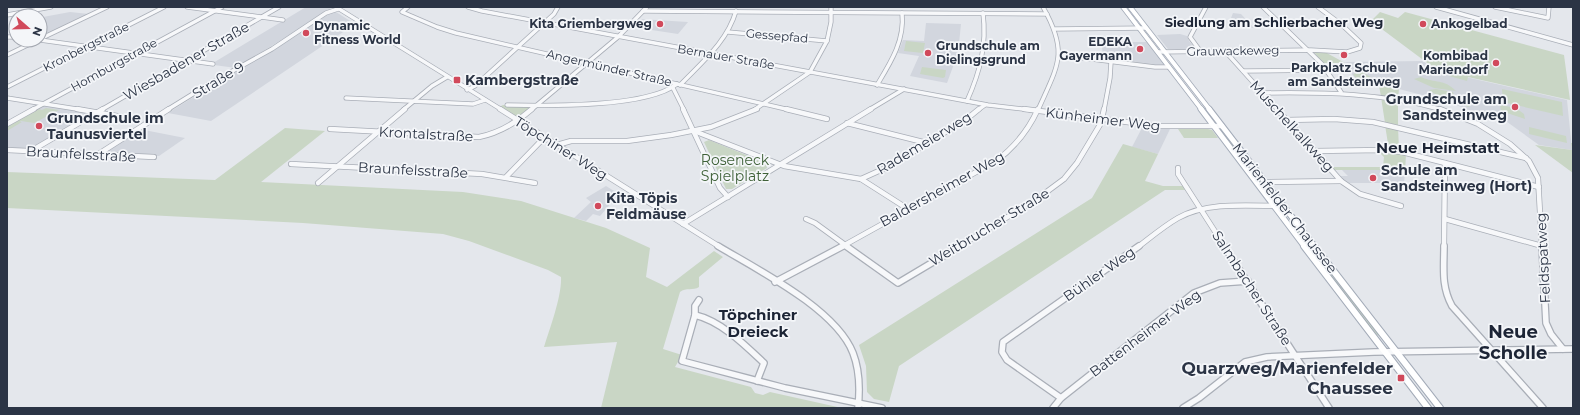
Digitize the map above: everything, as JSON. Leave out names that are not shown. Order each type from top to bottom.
[{"type":"main road","name":"Marienfelder Chaussee","points":[[1123,7],[1428,408]]},
{"type":"main road","name":"Marienfelder Chaussee","points":[[1130,7],[1440,408]]},
{"type":"street","points":[[7,16],[51,7]]},
{"type":"street","points":[[48,36],[107,7]]},
{"type":"street","name":"Kronbergstraße","points":[[7,87],[164,7]]},
{"type":"street","points":[[187,7],[283,20]]},
{"type":"street","name":"Homburgstraße","points":[[7,124],[222,7]]},
{"type":"street","name":"Wiesbadener Straße","points":[[31,151],[279,7]]},
{"type":"street","name":"Angermünder Straße","points":[[408,7],[402,12],[437,27],[464,35],[827,119]]},
{"type":"street","name":"Bernauer Straße","points":[[468,7],[618,38],[985,105]]},
{"type":"street","points":[[468,90],[475,86],[519,47],[555,13],[558,7]]},
{"type":"street","name":"Krontalstraße","points":[[330,129],[483,136],[518,122],[618,38],[647,7]]},
{"type":"street","points":[[725,12],[726,7]]},
{"type":"street","points":[[778,7],[778,12]]},
{"type":"street","points":[[557,145],[571,141],[639,140],[694,131],[733,120],[765,105],[810,72],[827,41],[831,22],[831,7]]},
{"type":"street","points":[[893,7],[894,12]]},
{"type":"street","points":[[970,7],[972,13]]},
{"type":"street","name":"Baldersheimer Weg","points":[[775,282],[983,170],[1004,156],[1026,135],[1038,111],[1059,56],[1060,44],[1044,7]]},
{"type":"street","points":[[1201,52],[1190,37],[1206,7]]},
{"type":"street","points":[[1263,7],[1309,50],[1327,70],[1341,92]]},
{"type":"street","name":"Grauwackeweg","points":[[1158,52],[1309,50],[1356,51],[1360,48],[1361,45],[1342,25],[1318,7]]},
{"type":"street","points":[[1436,7],[1573,45]]},
{"type":"street","points":[[1495,7],[1548,18],[1549,7]]},
{"type":"street","points":[[1516,12],[1517,7]]},
{"type":"street","name":"Töpchiner Weg","points":[[337,8],[683,224],[818,311],[837,328],[852,349],[860,383],[858,406]]},
{"type":"street","name":"Straße 9","points":[[97,155],[209,84],[277,45],[326,13],[337,8]]},
{"type":"street","points":[[643,11],[1047,14]]},
{"type":"street","points":[[507,104],[572,106],[607,103],[657,94],[673,88],[710,54],[728,32],[736,11]]},
{"type":"street","points":[[877,85],[886,72],[898,44],[903,22],[902,13]]},
{"type":"street","points":[[967,101],[976,82],[984,54],[986,32],[983,13]]},
{"type":"street","points":[[1055,30],[1146,28]]},
{"type":"street","name":"Gessepfad","points":[[728,32],[827,41]]},
{"type":"street","points":[[48,41],[213,64]]},
{"type":"street","points":[[7,55],[22,48]]},
{"type":"street","name":"Muschelkalkweg","points":[[1225,51],[1341,181]]},
{"type":"street","points":[[1059,56],[1155,67],[1169,67]]},
{"type":"street","name":"Weitbrucher Straße","points":[[806,220],[815,223],[898,282],[1055,187],[1077,163],[1102,119],[1111,62]]},
{"type":"street","points":[[1243,71],[1327,70]]},
{"type":"street","points":[[318,182],[438,82],[447,77]]},
{"type":"street","points":[[673,88],[724,194],[728,196]]},
{"type":"street","points":[[683,224],[847,123],[904,90]]},
{"type":"street","name":"Feldspatweg","points":[[1262,93],[1341,92],[1397,99],[1450,113],[1476,123],[1497,134],[1514,146],[1536,171],[1539,187],[1546,323],[1551,334],[1563,349]]},
{"type":"street","points":[[7,98],[123,117]]},
{"type":"street","points":[[346,98],[473,104],[485,100]]},
{"type":"street","name":"Künheimer Weg","points":[[985,105],[1166,126],[1222,126]]},
{"type":"street","name":"Rademeierweg","points":[[861,179],[892,164],[968,118],[985,105]]},
{"type":"street","points":[[1286,120],[1334,119],[1373,122],[1526,158]]},
{"type":"street","points":[[847,123],[927,143]]},
{"type":"street","points":[[694,131],[780,164],[861,179],[908,210]]},
{"type":"street","points":[[506,177],[540,142],[547,139]]},
{"type":"street","name":"Braunfelsstraße","points":[[7,150],[154,157]]},
{"type":"street","points":[[1314,151],[1396,151],[1445,162],[1539,187]]},
{"type":"street","points":[[1445,162],[1444,285],[1446,295],[1452,306],[1543,408]]},
{"type":"street","name":"Braunfelsstraße","points":[[291,164],[482,174],[535,183]]},
{"type":"street","name":"Salmbacher Straße","points":[[1178,168],[1178,174],[1329,408]]},
{"type":"street","points":[[1341,181],[1360,194],[1400,206]]},
{"type":"street","name":"Muschelkalkweg","points":[[1265,182],[1341,181]]},
{"type":"street","name":"Bühler Weg","points":[[1061,398],[1008,360],[1003,355],[1001,350],[1003,342],[1178,218],[1201,209],[1225,206],[1284,206]]},
{"type":"street","points":[[1445,219],[1542,246]]},
{"type":"street","name":"Battenheimer Weg","points":[[1054,408],[1061,398],[1194,293],[1220,284],[1248,281]]},
{"type":"street","points":[[699,300],[696,306],[695,315],[682,361],[858,406],[882,408]]},
{"type":"street","points":[[695,315],[706,318],[736,339],[764,363],[757,381]]},
{"type":"street","points":[[1183,408],[1199,398],[1245,362],[1267,357],[1396,351],[1573,348]]},
{"type":"shaded area","points":[[306,7],[329,7],[331,9],[236,68],[214,65],[216,63],[213,63]]},
{"type":"shaded area","points":[[70,12],[89,14],[48,33],[48,16]]},
{"type":"shaded area","points":[[336,12],[355,24],[211,121],[168,113],[323,16]]},
{"type":"shaded area","points":[[1233,13],[1241,14],[1254,28],[1228,24],[1229,21],[1233,21],[1231,18]]},
{"type":"shaded area","name":"Kita Griembergweg","points":[[639,19],[688,22],[678,34],[632,27]]},
{"type":"shaded area","name":"Grundschule am Dielingsgrund","points":[[926,23],[961,24],[958,53],[947,83],[910,76],[919,56],[898,53],[903,40],[924,41]]},
{"type":"shaded area","points":[[1180,34],[1187,36],[1189,41],[1196,49],[1168,49],[1157,35]]},
{"type":"shaded area","points":[[1110,42],[1148,42],[1165,65],[1161,66],[1103,60],[1102,45],[1112,46]]},
{"type":"shaded area","name":"Grundschule am Sandsteinweg","points":[[1423,61],[1435,70],[1567,100],[1572,150],[1539,145],[1503,119],[1493,119],[1445,101],[1399,89],[1359,84],[1344,63]]},
{"type":"shaded area","name":"Grundschule im Taunusviertel","points":[[45,105],[91,113],[32,149],[7,149],[7,124]]},
{"type":"shaded area","points":[[1143,126],[1170,129],[1158,154],[1132,147]]},
{"type":"shaded area","points":[[139,129],[185,138],[159,156],[102,154]]},
{"type":"shaded area","name":"Schule am Sandsteinweg (Hort)","points":[[1342,170],[1394,170],[1405,173],[1404,183],[1349,183],[1340,176],[1348,176]]},
{"type":"shaded area","name":"Kita Töpis Feldmäuse","points":[[606,186],[619,194],[600,216],[593,214],[586,221],[574,218],[591,202],[586,198]]},
{"type":"green space","name":"Kombibad Mariendorf","points":[[1380,12],[1398,18],[1405,12],[1564,55],[1570,100],[1468,77],[1467,81],[1449,76],[1449,73],[1438,71],[1371,21]]},
{"type":"green space","points":[[906,41],[925,43],[923,53],[904,51]]},
{"type":"green space","points":[[1314,52],[1325,52],[1345,63],[1323,63]]},
{"type":"green space","points":[[922,67],[946,70],[945,77],[943,78],[920,74]]},
{"type":"green space","points":[[1362,72],[1374,79],[1379,86],[1360,84],[1353,74]]},
{"type":"green space","points":[[1421,77],[1447,84],[1456,91],[1434,88],[1414,79]]},
{"type":"green space","points":[[1379,86],[1399,89],[1398,98],[1381,96]]},
{"type":"green space","points":[[1436,89],[1453,92],[1454,95],[1473,104],[1468,105],[1470,106],[1468,107],[1460,101],[1438,95],[1429,90]]},
{"type":"green space","points":[[1502,89],[1562,102],[1563,116],[1503,102]]},
{"type":"green space","points":[[1381,97],[1398,100],[1398,125],[1385,123]]},
{"type":"green space","points":[[503,105],[532,107],[523,115],[516,116],[499,107]]},
{"type":"green space","points":[[1500,105],[1516,108],[1524,114],[1525,119],[1501,111]]},
{"type":"green space","points":[[46,108],[59,110],[34,123],[21,121],[20,122],[22,122],[7,131],[7,127],[39,109],[42,110]]},
{"type":"green space","points":[[1385,125],[1398,127],[1399,150],[1389,150]]},
{"type":"green space","points":[[1529,127],[1566,136],[1567,143],[1529,134]]},
{"type":"green space","points":[[285,128],[325,131],[261,182],[463,192],[521,201],[606,228],[650,248],[646,277],[667,287],[714,251],[723,257],[699,277],[699,287],[680,292],[663,349],[682,355],[675,367],[751,387],[755,393],[763,395],[770,392],[842,408],[601,408],[617,342],[544,347],[558,302],[561,277],[548,270],[469,241],[443,234],[303,223],[7,208],[7,172],[215,180]]},
{"type":"green space","points":[[1217,128],[1221,128],[1279,204],[1274,203]]},
{"type":"green space","points":[[1178,129],[1208,129],[1212,130],[1218,138],[1184,138]]},
{"type":"green space","name":"Roseneck Spielplatz","points":[[709,140],[766,163],[767,168],[732,189],[726,189],[704,142]]},
{"type":"green space","points":[[1571,143],[1573,143],[1573,173],[1535,145],[1572,150]]},
{"type":"green space","points":[[1123,144],[1158,154],[1145,181],[1163,186],[1183,186],[1185,190],[1165,190],[899,366],[889,402],[874,399],[867,392],[866,366],[859,345],[1092,198]]},
{"type":"green space","points":[[1378,151],[1406,154],[1405,173],[1394,170],[1335,170],[1332,167],[1383,167],[1384,157]]},
{"type":"green space","points":[[1288,221],[1293,222],[1380,336],[1377,335],[1358,313]]},
{"type":"place","name":"Kita Griembergweg","points":[[660,24]]},
{"type":"place","name":"Ankogelbad","points":[[1423,24]]},
{"type":"place","name":"Dynamic Fitness World","points":[[306,33]]},
{"type":"place","name":"EDEKA Gayermann","points":[[1140,49]]},
{"type":"place","name":"Grundschule am Dielingsgrund","points":[[928,53]]},
{"type":"place","name":"Parkplatz Schule am Sandsteinweg","points":[[1344,55]]},
{"type":"place","name":"Kombibad Mariendorf","points":[[1496,63]]},
{"type":"place","name":"Kambergstraße","points":[[457,80]]},
{"type":"place","name":"Grundschule am Sandsteinweg","points":[[1515,107]]},
{"type":"place","name":"Grundschule im Taunusviertel","points":[[39,126]]},
{"type":"place","name":"Schule am Sandsteinweg (Hort)","points":[[1373,178]]},
{"type":"place","name":"Kita Töpis Feldmäuse","points":[[598,206]]},
{"type":"place","name":"Quarzweg/Marienfelder Chaussee","points":[[1401,378]]},
{"type":"district","name":"Siedlung am Schlierbacher Weg","points":[[1274,22]]},
{"type":"district","name":"Neue Heimstatt","points":[[1438,148]]},
{"type":"district","name":"Töpchiner Dreieck","points":[[758,324]]},
{"type":"district","name":"Neue Scholle","points":[[1513,342]]}]
